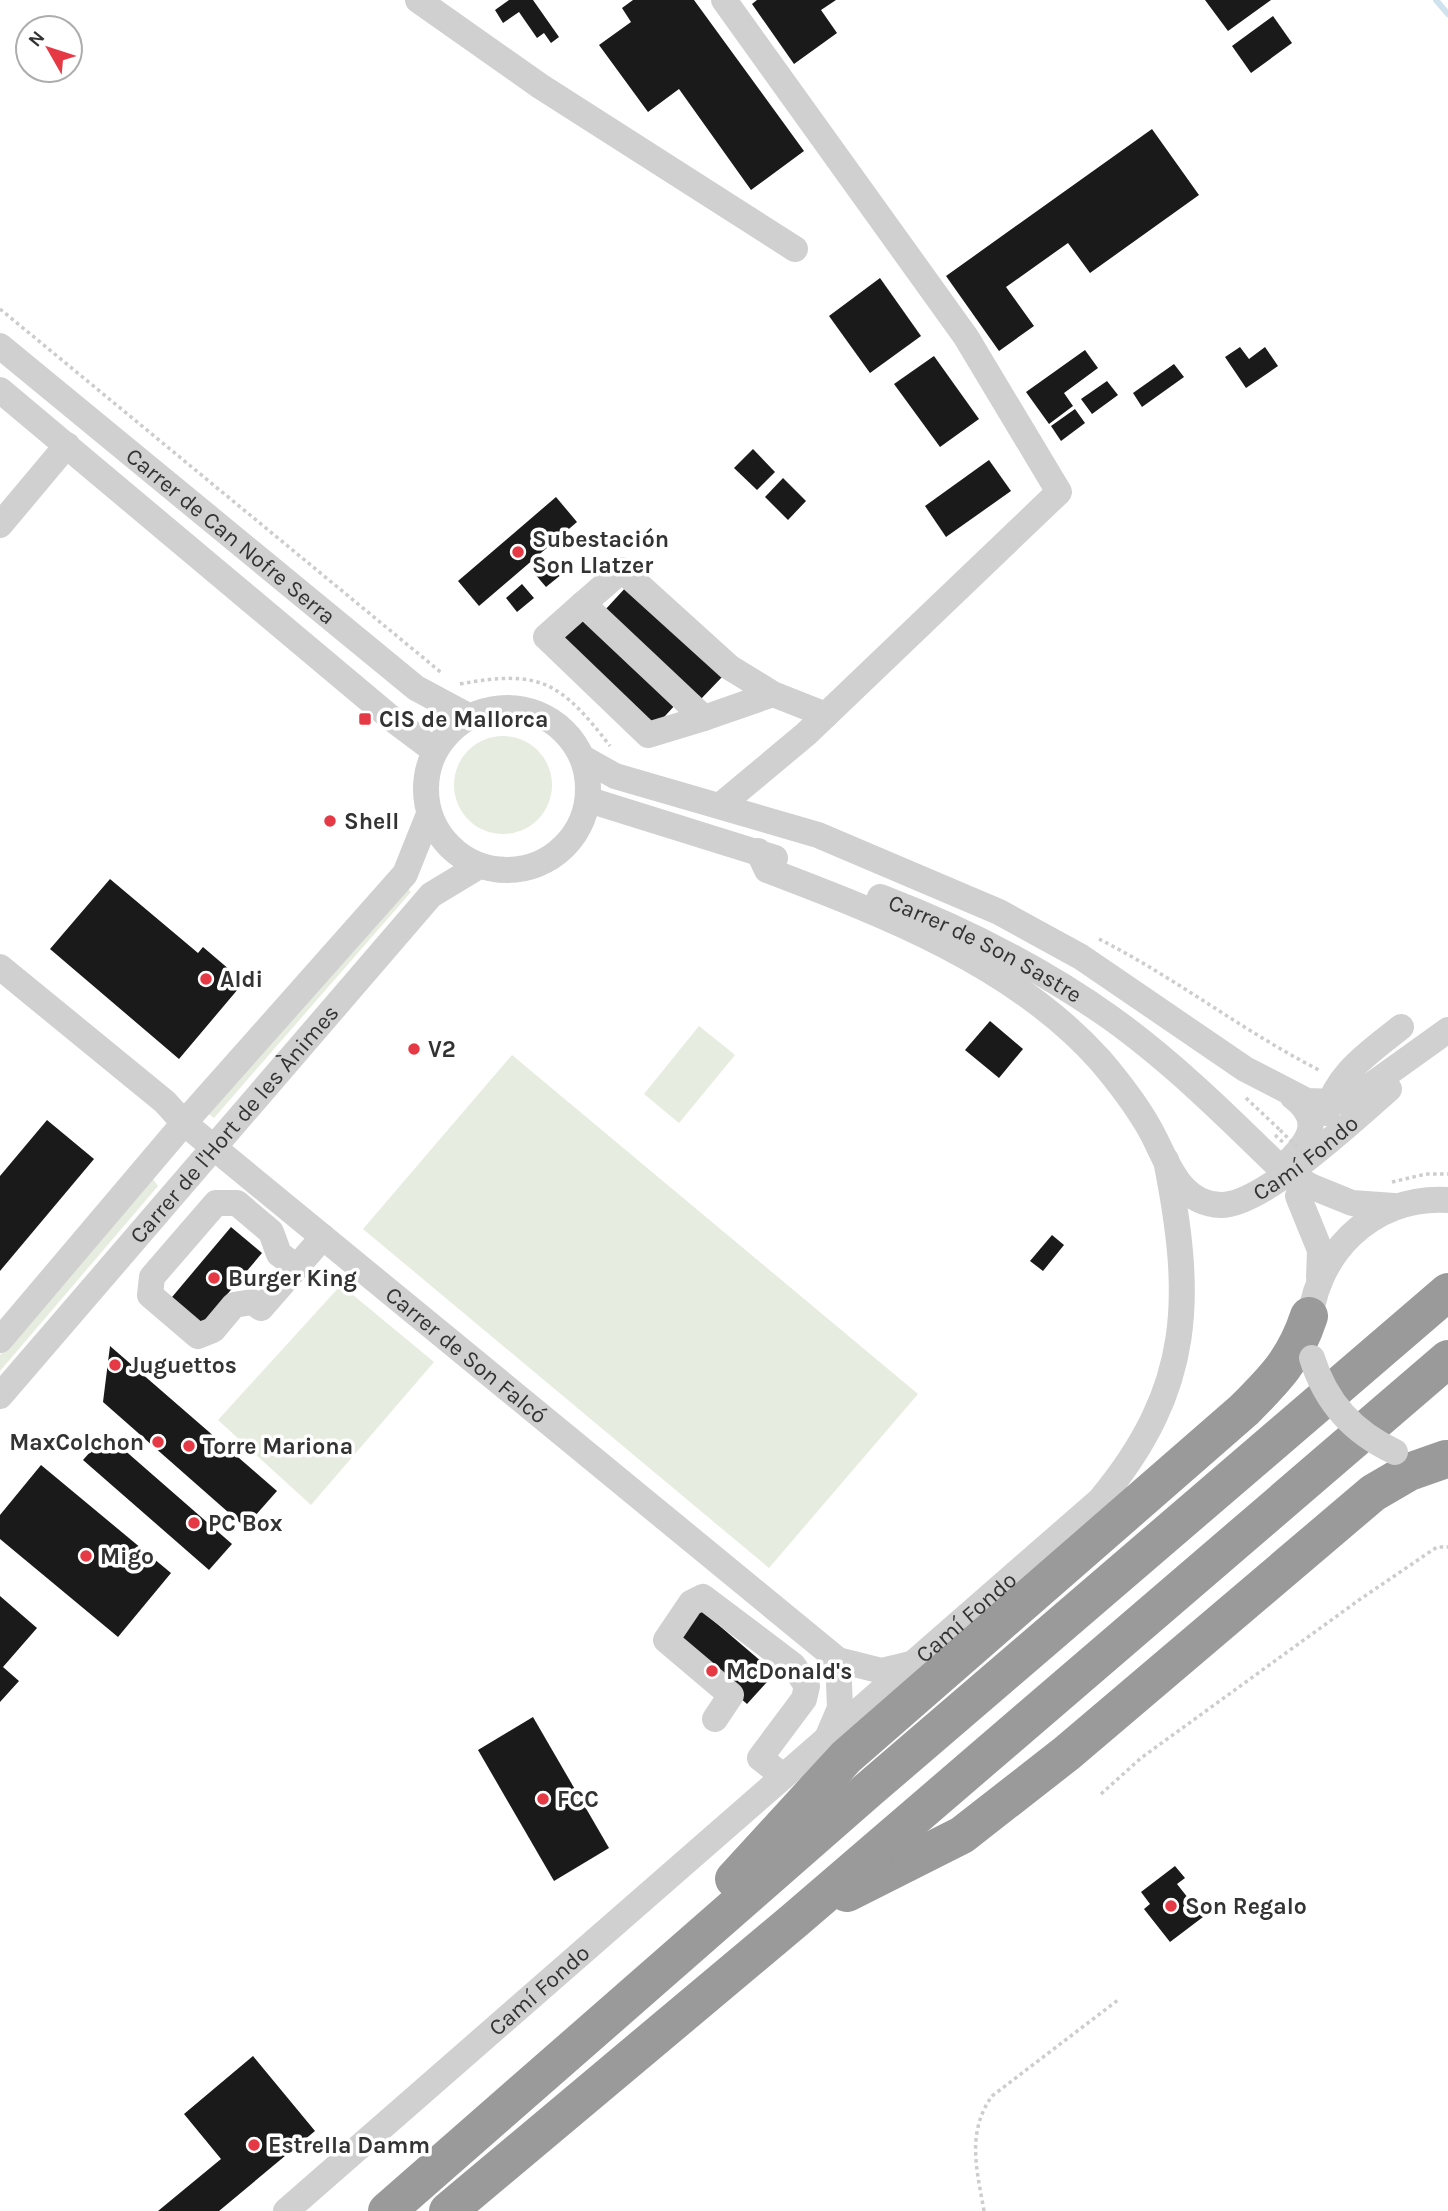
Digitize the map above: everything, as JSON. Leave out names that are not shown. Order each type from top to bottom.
[{"type":"highway","points":[[387,2211],[1448,1292]]},
{"type":"highway","points":[[604,2022],[846,1757],[1244,1410],[1282,1372],[1301,1341],[1314,1298]]},
{"type":"highway","points":[[448,2211],[795,1920],[1448,1359]]},
{"type":"highway","points":[[795,1920],[962,1835],[1067,1753],[1373,1493],[1409,1472],[1447,1459]]},
{"type":"street","points":[[418,0],[540,86],[795,249]]},
{"type":"street","points":[[721,806],[825,715],[1059,492],[966,337],[724,0]]},
{"type":"street","name":"Carrer de Can Nofre Serra","points":[[0,346],[416,688],[470,717]]},
{"type":"street","name":"Carrer de Can Nofre Serra","points":[[0,390],[391,718],[435,751]]},
{"type":"street","points":[[0,526],[67,445]]},
{"type":"street","points":[[773,694],[648,735],[546,637],[622,570],[729,667],[773,694],[825,715]]},
{"type":"street","points":[[583,604],[704,718]]},
{"type":"street","points":[[496,709],[523,709],[548,719],[568,736],[583,758],[589,800],[574,835],[555,855],[532,867],[505,871],[479,866],[457,854],[440,836],[429,814],[425,793],[428,771],[435,751],[456,726],[470,717],[496,709]]},
{"type":"street","points":[[583,758],[615,775],[818,835],[990,908],[1081,957],[1245,1069],[1292,1096],[1307,1101],[1334,1092]]},
{"type":"street","name":"Carrer de Son Sastre","points":[[589,800],[758,851],[921,912],[1040,972],[1131,1034],[1268,1167],[1304,1191],[1320,1250],[1314,1298],[1312,1358],[1321,1384],[1340,1414],[1359,1432],[1395,1452],[1421,1458],[1447,1459]]},
{"type":"street","name":"Carrer de l'Hort de les Ànimes","points":[[0,1340],[184,1123],[405,873],[429,814]]},
{"type":"street","points":[[758,851],[767,870],[880,913],[960,955],[1018,990],[1077,1037],[1101,1061],[1140,1111],[1166,1160]]},
{"type":"street","name":"Carrer de l'Hort de les Ànimes","points":[[0,1396],[431,895],[479,866]]},
{"type":"street","name":"Carrer de Son Falcó","points":[[0,967],[165,1102],[184,1123],[838,1660]]},
{"type":"street","points":[[1164,1013],[1213,1034],[1298,1087],[1316,1092],[1334,1092],[1348,1098],[1374,1085],[1448,1032]]},
{"type":"street","points":[[1268,1167],[1305,1145],[1318,1130],[1334,1092],[1348,1070],[1401,1027]]},
{"type":"street","name":"Camí Fondo","points":[[1166,1160],[1186,1192],[1208,1203],[1235,1204],[1268,1167],[1315,1152],[1419,1063],[1448,1032]]},
{"type":"street","points":[[1292,1096],[1309,1113],[1311,1124],[1305,1145]]},
{"type":"street","name":"Camí Fondo","points":[[286,2211],[1082,1518],[1114,1483],[1151,1427],[1171,1376],[1183,1310],[1182,1248],[1166,1160]]},
{"type":"street","points":[[1304,1191],[1352,1203],[1396,1206]]},
{"type":"street","points":[[1314,1298],[1345,1241],[1373,1217],[1415,1201],[1448,1199]]},
{"type":"street","points":[[296,1267],[279,1254],[271,1232],[237,1203],[216,1203],[152,1277],[150,1295],[198,1336],[213,1330],[234,1305],[252,1302],[261,1308],[323,1237]]},
{"type":"street","points":[[715,1719],[731,1695],[666,1640],[691,1603],[703,1597],[793,1665],[807,1686],[804,1699],[760,1758],[783,1776]]},
{"type":"street","points":[[823,1742],[839,1715],[838,1660],[883,1671],[902,1668],[921,1659]]},
{"type":"path","points":[[1381,1184],[1413,1176],[1448,1174]]},
{"type":"path","points":[[1101,1794],[1141,1758],[1359,1600],[1437,1548],[1448,1547]]},
{"type":"path","points":[[984,2211],[974,2142],[982,2110],[992,2096],[1118,2000]]},
{"type":"shaded area","points":[[503,736],[522,739],[538,750],[549,766],[552,785],[549,804],[538,820],[522,831],[503,834],[484,831],[468,820],[457,804],[454,785],[457,766],[468,750],[484,739]]},
{"type":"shaded area","points":[[404,886],[411,892],[214,1118],[207,1113]]},
{"type":"shaded area","points":[[699,1026],[735,1055],[679,1123],[644,1094]]},
{"type":"shaded area","points":[[512,1055],[918,1394],[769,1568],[363,1229]]},
{"type":"shaded area","points":[[153,1179],[158,1186],[0,1371],[0,1355]]},
{"type":"shaded area","points":[[341,1285],[434,1362],[311,1505],[218,1420]]},
{"type":"building","points":[[509,0],[533,0],[559,37],[551,43],[544,33],[537,38],[519,12],[503,23],[495,10]]},
{"type":"building","points":[[633,0],[694,0],[804,151],[751,190],[679,89],[648,112],[599,45],[631,22],[622,8]]},
{"type":"building","points":[[757,0],[836,0],[821,10],[837,33],[794,64],[752,4]]},
{"type":"building","points":[[1205,0],[1271,0],[1228,31]]},
{"type":"building","points":[[1273,16],[1292,43],[1251,73],[1232,46]]},
{"type":"building","points":[[1152,129],[1199,195],[1090,273],[1068,243],[1006,287],[1034,326],[999,351],[946,276]]},
{"type":"building","points":[[880,278],[921,336],[870,373],[829,316]]},
{"type":"building","points":[[1240,347],[1249,359],[1265,347],[1278,366],[1246,388],[1225,357]]},
{"type":"building","points":[[1085,350],[1098,368],[1064,393],[1073,406],[1049,424],[1026,392]]},
{"type":"building","points":[[934,356],[979,419],[940,447],[894,384]]},
{"type":"building","points":[[1174,364],[1184,377],[1142,407],[1133,393]]},
{"type":"building","points":[[1107,381],[1118,395],[1092,414],[1081,399]]},
{"type":"building","points":[[1075,409],[1085,423],[1061,441],[1051,426]]},
{"type":"building","points":[[753,449],[775,472],[757,490],[734,468]]},
{"type":"building","points":[[989,460],[1011,491],[946,537],[925,506]]},
{"type":"building","points":[[783,478],[806,501],[788,520],[765,497]]},
{"type":"building","name":"Subestación Son Llatzer","points":[[556,497],[577,522],[479,606],[458,581]]},
{"type":"building","points":[[550,560],[562,574],[546,587],[534,573]]},
{"type":"building","points":[[522,584],[534,598],[517,612],[506,598]]},
{"type":"building","points":[[628,585],[724,675],[699,701],[604,611]]},
{"type":"building","points":[[582,614],[677,703],[653,729],[557,640]]},
{"type":"building","points":[[110,879],[198,953],[203,947],[244,982],[179,1059],[50,949]]},
{"type":"building","points":[[990,1021],[1023,1049],[999,1078],[965,1050]]},
{"type":"building","points":[[47,1120],[94,1159],[0,1271],[0,1176]]},
{"type":"building","name":"Burger King","points":[[231,1227],[262,1253],[198,1329],[167,1303]]},
{"type":"building","points":[[1052,1235],[1064,1245],[1043,1271],[1030,1261]]},
{"type":"building","name":"Torre Mariona","points":[[110,1346],[277,1491],[245,1527],[103,1402]]},
{"type":"building","points":[[106,1434],[232,1544],[209,1570],[83,1460]]},
{"type":"building","name":"Migo","points":[[41,1465],[171,1573],[118,1637],[0,1539],[0,1515]]},
{"type":"building","points":[[0,1596],[37,1628],[3,1667],[19,1681],[0,1702]]},
{"type":"building","points":[[701,1610],[775,1673],[747,1704],[675,1641]]},
{"type":"building","name":"FCC","points":[[533,1717],[609,1848],[554,1881],[478,1750]]},
{"type":"building","name":"Son Regalo","points":[[1175,1866],[1185,1878],[1177,1884],[1203,1917],[1170,1942],[1144,1909],[1150,1904],[1141,1892]]},
{"type":"building","name":"Estrella Damm","points":[[253,2056],[315,2131],[219,2211],[158,2211],[221,2159],[184,2114]]},
{"type":"waterway","points":[[1436,0],[1448,14]]},
{"type":"place","name":"Subestación Son Llatzer","points":[[518,552]]},
{"type":"place","name":"CIS de Mallorca","points":[[365,719]]},
{"type":"place","name":"Shell","points":[[330,821]]},
{"type":"place","name":"Aldi","points":[[206,979]]},
{"type":"place","name":"V2","points":[[414,1049]]},
{"type":"place","name":"Burger King","points":[[214,1278]]},
{"type":"place","name":"Juguettos","points":[[115,1365]]},
{"type":"place","name":"MaxColchon","points":[[158,1442]]},
{"type":"place","name":"Torre Mariona","points":[[189,1446]]},
{"type":"place","name":"PC Box","points":[[194,1523]]},
{"type":"place","name":"Migo","points":[[86,1556]]},
{"type":"place","name":"McDonald's","points":[[712,1671]]},
{"type":"place","name":"FCC","points":[[543,1799]]},
{"type":"place","name":"Son Regalo","points":[[1171,1906]]},
{"type":"place","name":"Estrella Damm","points":[[254,2145]]}]
